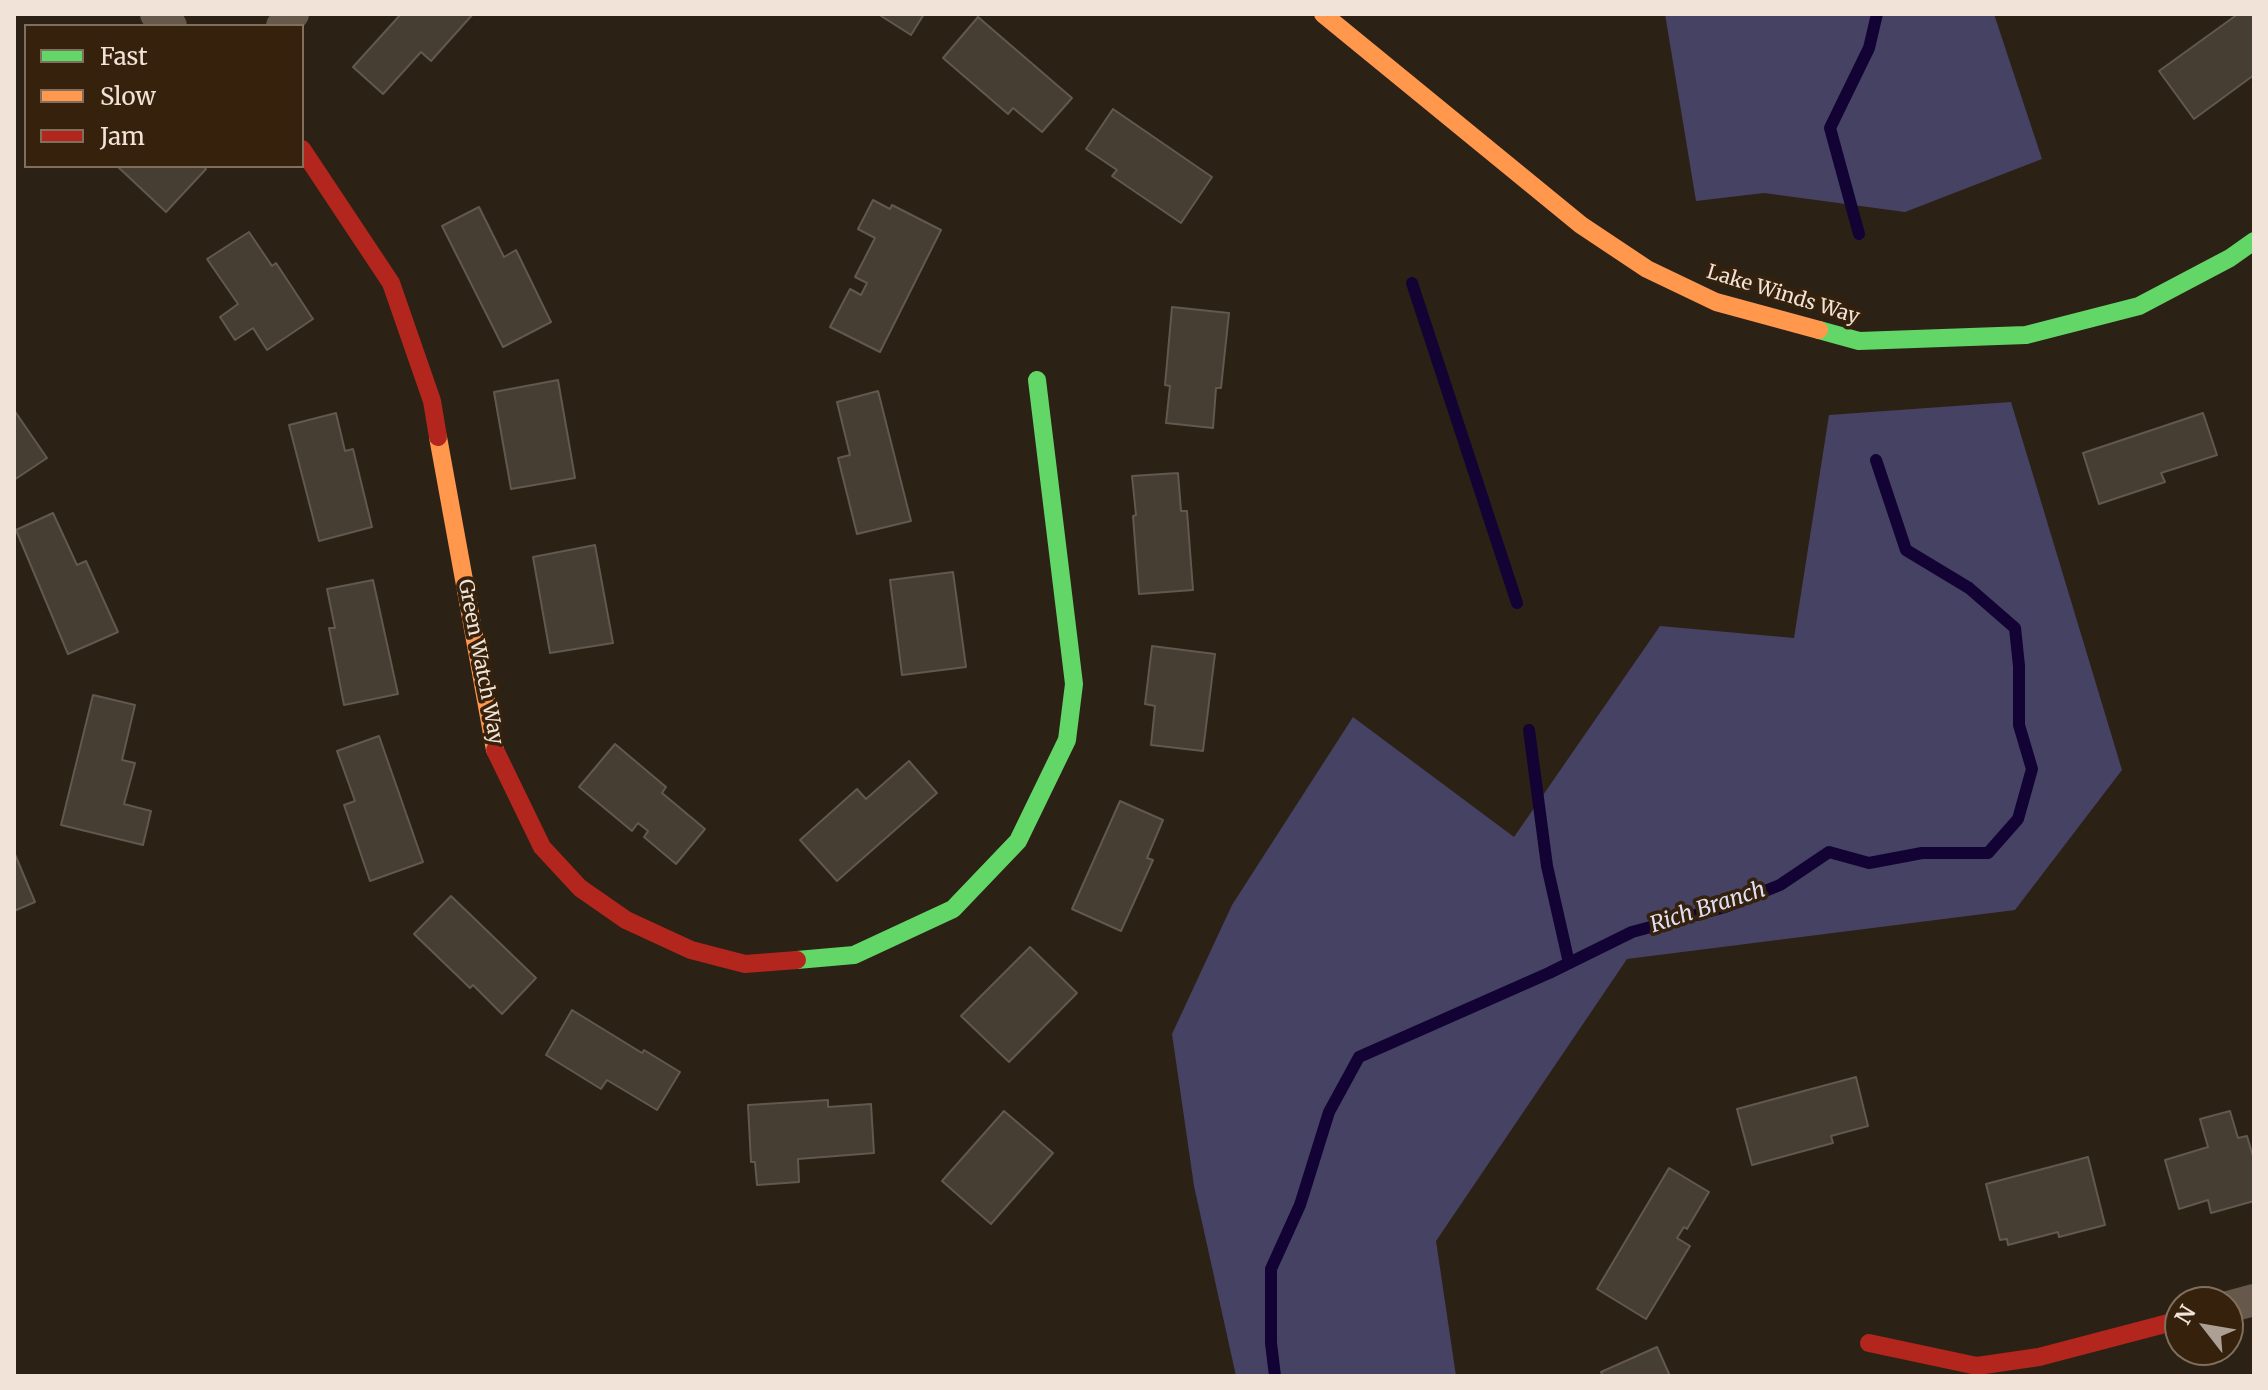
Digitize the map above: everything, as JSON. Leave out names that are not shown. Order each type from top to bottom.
[{"type":"street","name":"Lake Winds Way","points":[[1323,14],[1581,225],[1647,269],[1716,302],[1859,341],[2026,335],[2139,306],[2230,258],[2254,241]]},
{"type":"street","name":"Green Watch Way","points":[[304,152],[391,283],[432,401],[494,748],[542,847],[580,888],[626,920],[691,950],[745,964],[854,955],[953,909],[1018,841],[1067,740],[1074,684],[1037,380]]},
{"type":"street","points":[[1869,1343],[1977,1366],[2039,1357],[2164,1324]]},
{"type":"shaded area","points":[[1665,14],[1994,14],[2042,159],[1905,212],[1764,193],[1696,201]]},
{"type":"shaded area","points":[[2011,402],[2122,770],[2015,910],[1627,959],[1436,1241],[1456,1376],[1236,1376],[1194,1186],[1172,1034],[1232,905],[1353,717],[1514,837],[1660,626],[1794,638],[1829,415]]},
{"type":"building","points":[[401,14],[473,14],[431,61],[421,52],[383,94],[353,67]]},
{"type":"building","points":[[878,14],[924,14],[911,35]]},
{"type":"building","points":[[2238,14],[2254,14],[2254,75],[2194,119],[2159,71]]},
{"type":"building","points":[[978,17],[1072,98],[1042,132],[1013,108],[1008,114],[943,58]]},
{"type":"building","points":[[1113,109],[1212,177],[1181,223],[1112,176],[1117,170],[1086,149]]},
{"type":"building","points":[[119,168],[205,168],[166,212]]},
{"type":"building","points":[[873,200],[890,209],[892,205],[941,230],[880,352],[830,327],[850,289],[861,295],[867,283],[855,277],[875,238],[858,229]]},
{"type":"building","points":[[479,207],[504,257],[516,250],[551,322],[503,347],[442,226]]},
{"type":"building","points":[[249,232],[272,266],[276,263],[313,319],[267,350],[253,328],[235,340],[220,317],[238,304],[207,259]]},
{"type":"building","points":[[1172,307],[1229,313],[1221,388],[1216,388],[1213,428],[1166,423],[1170,386],[1165,385]]},
{"type":"building","points":[[558,380],[575,478],[511,489],[494,392]]},
{"type":"building","points":[[878,391],[911,521],[857,534],[838,458],[850,455],[837,402]]},
{"type":"building","points":[[14,410],[47,458],[14,480]]},
{"type":"building","points":[[336,413],[345,451],[353,449],[372,527],[319,541],[289,425]]},
{"type":"building","points":[[2203,413],[2217,455],[2161,473],[2165,482],[2099,504],[2083,453]]},
{"type":"building","points":[[1178,473],[1181,511],[1187,511],[1193,590],[1139,594],[1132,476]]},
{"type":"building","points":[[53,513],[77,565],[86,561],[118,632],[68,654],[16,530]]},
{"type":"building","points":[[595,545],[613,643],[550,653],[533,557]]},
{"type":"building","points":[[953,572],[966,667],[902,675],[890,580]]},
{"type":"building","points":[[373,580],[398,694],[344,705],[329,628],[335,628],[327,589]]},
{"type":"building","points":[[1152,646],[1215,654],[1203,751],[1151,745],[1155,706],[1145,704]]},
{"type":"building","points":[[93,695],[135,705],[122,760],[135,763],[124,804],[151,811],[143,845],[61,825]]},
{"type":"building","points":[[379,736],[423,862],[370,881],[344,805],[355,801],[337,751]]},
{"type":"building","points":[[615,744],[666,787],[662,793],[705,829],[676,864],[644,837],[648,831],[638,823],[632,831],[579,787]]},
{"type":"building","points":[[909,761],[937,793],[837,881],[800,840],[857,789],[866,799]]},
{"type":"building","points":[[1120,801],[1163,820],[1147,858],[1153,860],[1121,931],[1072,909]]},
{"type":"building","points":[[14,852],[35,902],[14,911]]},
{"type":"building","points":[[451,896],[536,978],[502,1014],[414,934]]},
{"type":"building","points":[[1030,947],[1077,993],[1009,1062],[961,1016]]},
{"type":"building","points":[[572,1010],[642,1053],[644,1050],[680,1072],[657,1110],[607,1080],[601,1089],[546,1055]]},
{"type":"building","points":[[1856,1077],[1868,1126],[1831,1136],[1833,1143],[1752,1165],[1737,1109]]},
{"type":"building","points":[[828,1100],[828,1107],[871,1104],[874,1153],[798,1159],[799,1182],[757,1185],[755,1162],[751,1162],[748,1105]]},
{"type":"building","points":[[1004,1111],[1053,1153],[991,1224],[942,1181]]},
{"type":"building","points":[[2230,1111],[2238,1138],[2247,1136],[2254,1160],[2254,1201],[2211,1213],[2208,1200],[2179,1209],[2165,1160],[2208,1147],[2200,1119]]},
{"type":"building","points":[[2088,1157],[2105,1225],[2059,1237],[2058,1232],[2008,1245],[2007,1239],[2000,1240],[1986,1184]]},
{"type":"building","points":[[1669,1168],[1709,1192],[1687,1229],[1684,1227],[1677,1238],[1690,1246],[1646,1319],[1597,1289]]},
{"type":"building","points":[[1657,1347],[1670,1376],[1603,1376],[1601,1372]]},
{"type":"waterway","points":[[1859,234],[1830,128],[1869,48],[1877,14]]},
{"type":"waterway","points":[[1412,283],[1517,603]]},
{"type":"waterway","name":"Rich Branch","points":[[1275,1376],[1271,1343],[1271,1269],[1300,1205],[1329,1112],[1359,1057],[1549,973],[1632,932],[1725,907],[1780,885],[1829,852],[1869,863],[1922,853],[1988,853],[2018,819],[2032,769],[2019,725],[2019,666],[2015,628],[1969,588],[1906,550],[1876,460]]},
{"type":"waterway","points":[[1529,730],[1547,866],[1569,963]]},
{"type":"traffic: fast","points":[[1819,330],[1859,341],[2026,335],[2139,306],[2230,258],[2254,241]]},
{"type":"traffic: fast","points":[[797,960],[854,955],[953,909],[1018,841],[1067,740],[1074,684],[1037,380]]},
{"type":"traffic: slow","points":[[1323,14],[1581,225],[1647,269],[1716,302],[1819,330]]},
{"type":"traffic: slow","points":[[438,437],[495,750]]},
{"type":"traffic: jam","points":[[304,152],[391,283],[432,401],[438,437]]},
{"type":"traffic: jam","points":[[495,750],[542,847],[580,888],[626,920],[691,950],[745,964],[797,960]]},
{"type":"traffic: jam","points":[[1869,1343],[1977,1366],[2039,1357],[2164,1324]]}]
